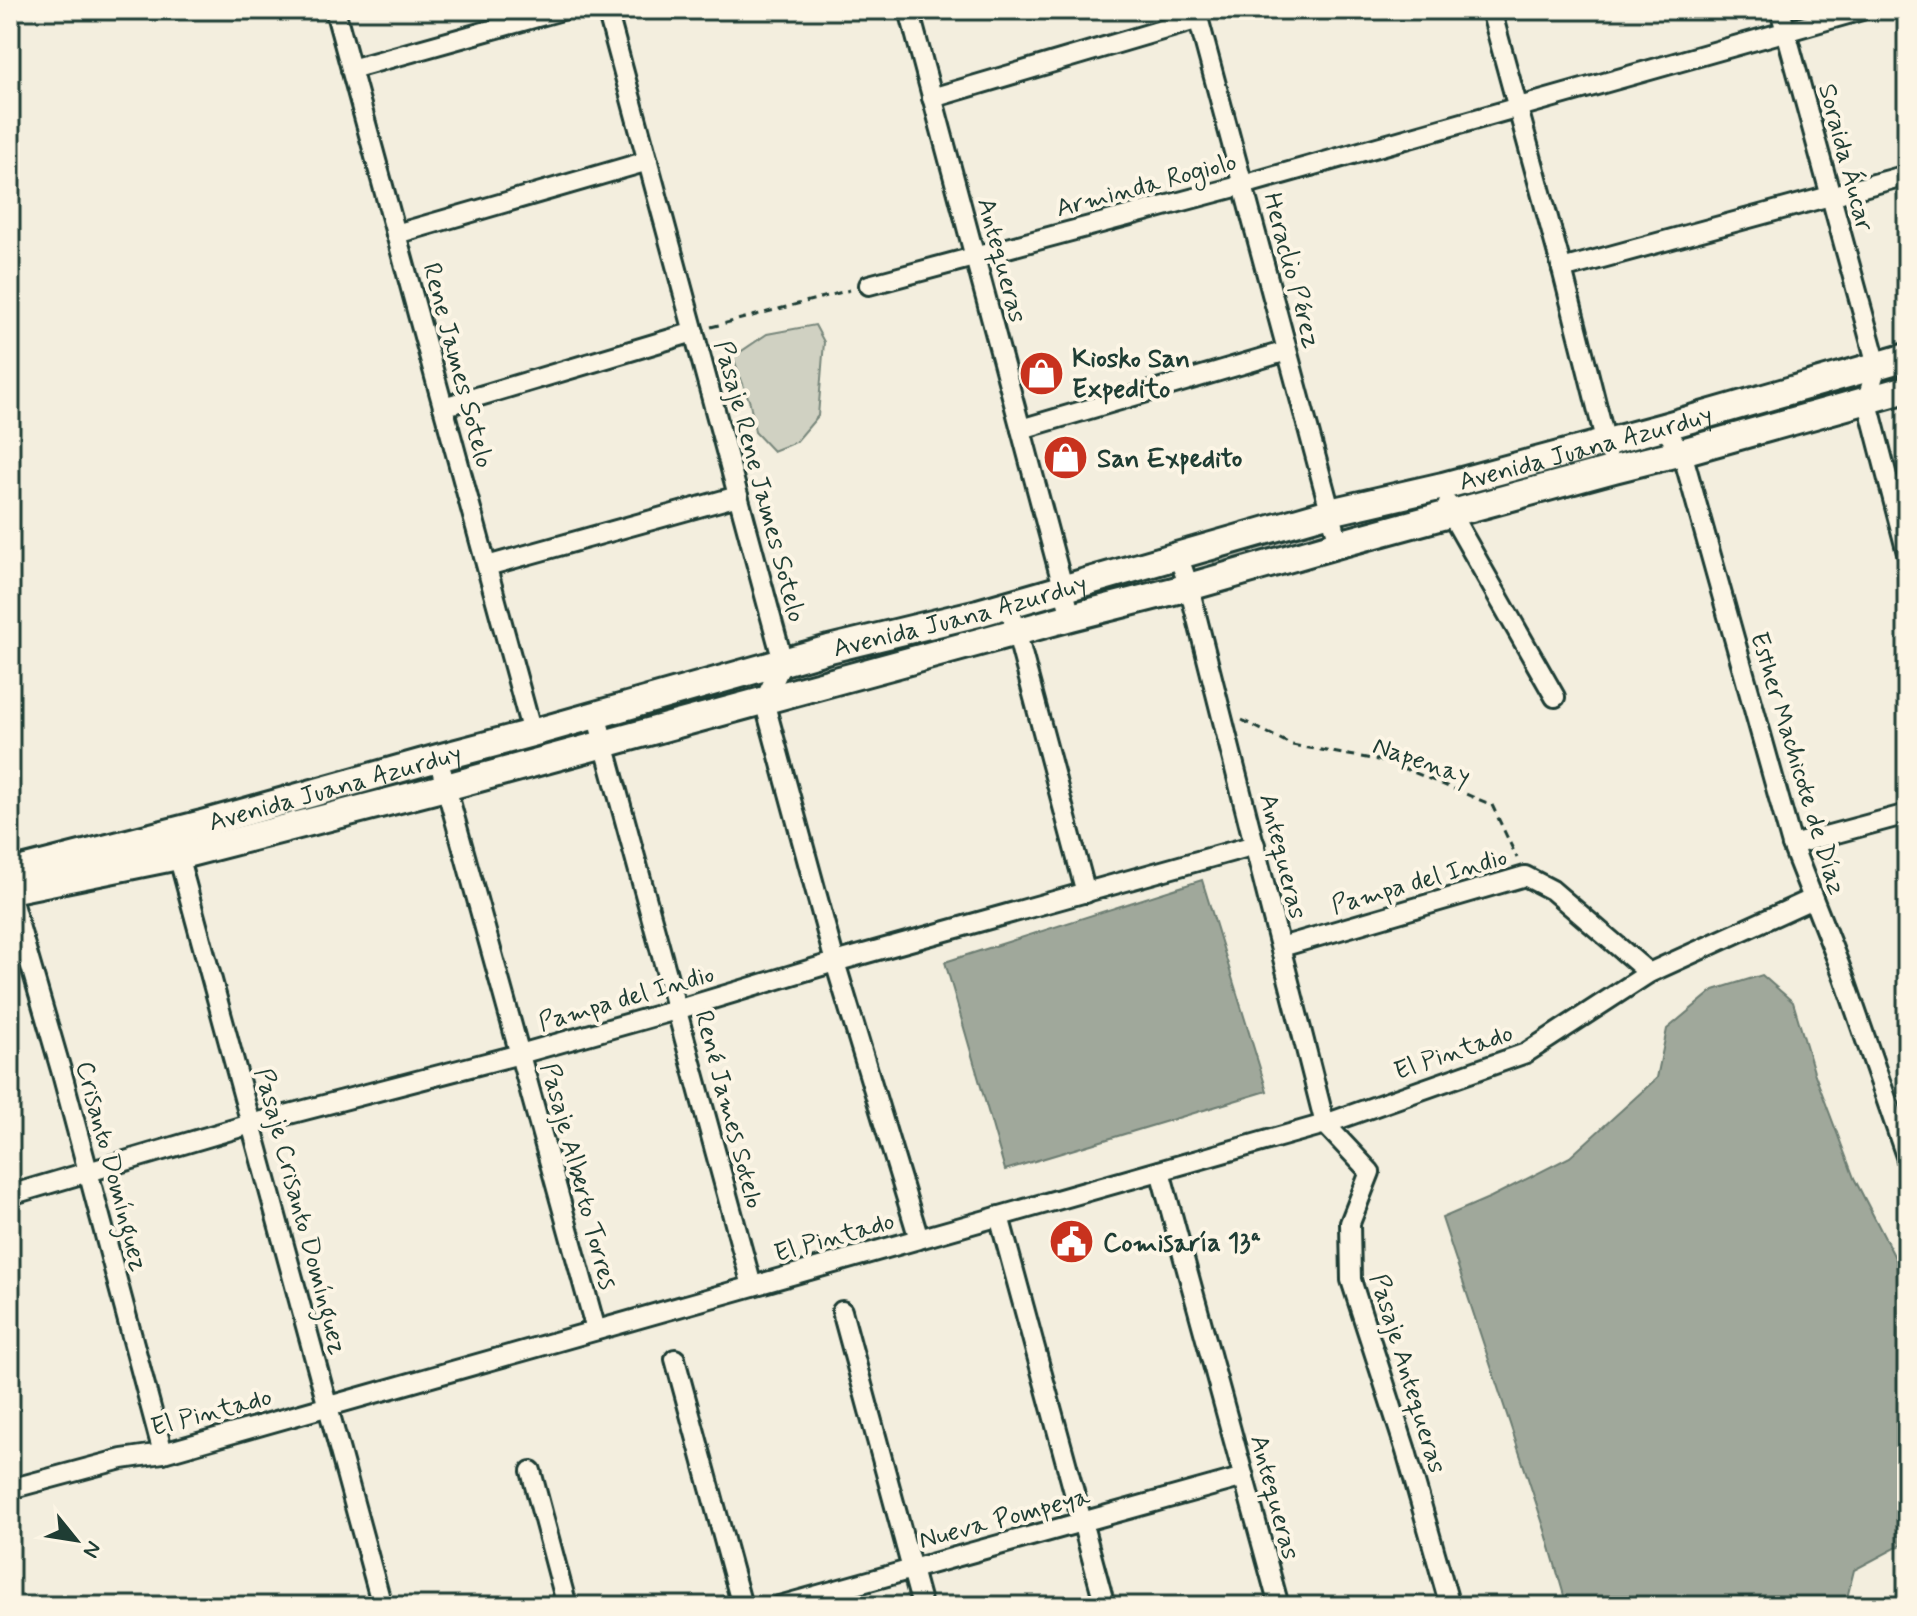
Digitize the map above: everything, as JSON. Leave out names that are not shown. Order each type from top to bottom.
[{"type":"main road","name":"Avenida Juana Azurduy","points":[[10,873],[202,824],[783,662],[1009,604],[1330,512],[1443,486],[1663,427],[1907,357]]},
{"type":"main road","name":"Avenida Juana Azurduy","points":[[10,892],[178,856],[446,787],[1907,389]]},
{"type":"street","name":"Rene James Sotelo","points":[[335,10],[532,733]]},
{"type":"street","points":[[351,69],[562,10]]},
{"type":"street","name":"Pasaje Rene James Sotelo","points":[[607,10],[783,662]]},
{"type":"street","name":"Antequeras","points":[[909,10],[1071,617]]},
{"type":"street","points":[[1491,10],[1614,469]]},
{"type":"street","name":"Soraida Áucar","points":[[1780,10],[1877,365]]},
{"type":"street","name":"Arminda Rogiolo","points":[[869,285],[1243,185],[1862,10]]},
{"type":"street","points":[[932,98],[1198,14]]},
{"type":"street","name":"Heraclio Pérez","points":[[1198,14],[1339,544]]},
{"type":"street","points":[[396,234],[648,161]]},
{"type":"street","points":[[1562,269],[1907,175]]},
{"type":"street","points":[[443,407],[694,332]]},
{"type":"street","points":[[1021,429],[1287,351]]},
{"type":"street","points":[[1877,365],[1867,399],[1907,553]]},
{"type":"street","name":"Esther Machicote de Díaz","points":[[1663,427],[1682,452],[1792,845],[1844,977],[1907,1159]]},
{"type":"street","points":[[1443,486],[1451,514],[1555,697]]},
{"type":"street","points":[[487,566],[738,496]]},
{"type":"street","name":"Antequeras","points":[[1178,555],[1189,587],[1325,1124]]},
{"type":"street","points":[[1009,604],[1086,893]]},
{"type":"street","points":[[783,662],[764,701],[835,962],[919,1239]]},
{"type":"street","name":"René James Sotelo","points":[[596,714],[752,1286]]},
{"type":"street","name":"Pasaje Alberto Torres","points":[[438,758],[596,1330]]},
{"type":"street","points":[[1792,845],[1907,814]]},
{"type":"street","name":"Pasaje Crisanto Domínguez","points":[[171,830],[382,1606]]},
{"type":"street","name":"Pampa del Indio","points":[[10,1195],[251,1124],[520,1054],[1255,845]]},
{"type":"street","points":[[1525,876],[1552,890],[1649,973]]},
{"type":"street","name":"Pampa del Indio","points":[[1281,947],[1525,876]]},
{"type":"street","name":"Crisanto Domínguez","points":[[10,892],[163,1453]]},
{"type":"street","name":"El Pintado","points":[[10,1489],[122,1459],[163,1453],[1325,1124],[1526,1053],[1649,973],[1812,899]]},
{"type":"street","name":"Pasaje Antequeras","points":[[1325,1124],[1370,1172],[1350,1223],[1351,1280],[1406,1451],[1450,1606]]},
{"type":"street","name":"Antequeras","points":[[1160,1171],[1279,1606]]},
{"type":"street","points":[[999,1216],[1105,1606]]},
{"type":"street","points":[[842,1311],[922,1606]]},
{"type":"street","points":[[675,1359],[742,1606]]},
{"type":"street","points":[[531,1471],[567,1606]]},
{"type":"street","name":"Nueva Pompeya","points":[[779,1606],[1244,1477]]},
{"type":"path","points":[[694,332],[869,285]]},
{"type":"path","name":"Napenay","points":[[1220,710],[1292,745],[1389,762],[1492,805],[1525,876]]},
{"type":"shaded area","points":[[815,325],[824,342],[818,416],[796,442],[773,451],[755,432],[750,403],[733,357],[767,334]]},
{"type":"shaded area","points":[[1836,388],[1839,398],[1714,432],[1711,422]]},
{"type":"shaded area","points":[[1313,530],[1315,539],[1215,566],[1212,558]]},
{"type":"shaded area","points":[[978,623],[980,629],[796,678],[794,671]]},
{"type":"shaded area","points":[[732,688],[734,696],[636,721],[634,713]]},
{"type":"shaded area","points":[[1202,880],[1267,1091],[1005,1170],[945,962]]},
{"type":"shaded area","points":[[1762,975],[1793,1002],[1814,1072],[1854,1178],[1907,1281],[1907,1542],[1854,1570],[1845,1606],[1567,1606],[1442,1218],[1570,1157],[1657,1078],[1667,1029],[1714,990]]},
{"type":"place","name":"Kiosko San Expedito","points":[[1041,373]]},
{"type":"place","name":"San Expedito","points":[[1066,458]]},
{"type":"place","name":"Comisaría 13ª","points":[[1072,1242]]}]
